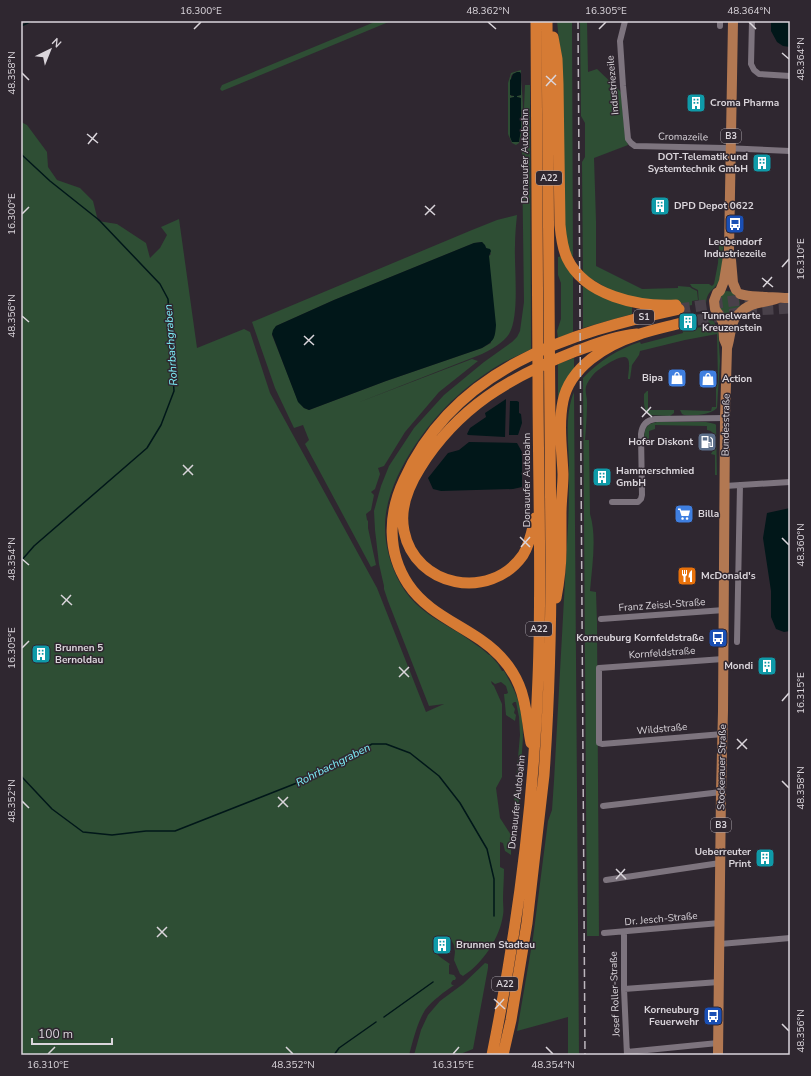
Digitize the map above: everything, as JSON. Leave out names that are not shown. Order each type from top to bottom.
[{"type":"highway","name":"Donauufer Autobahn","points":[[492,1055],[500,1018],[517,912],[532,790],[537,716],[540,635],[540,500],[536,21]]},
{"type":"highway","name":"A22","points":[[504,1055],[527,923],[544,775],[550,633],[550,334],[547,21]]},
{"type":"highway","name":"S1","points":[[534,759],[525,703],[519,684],[505,662],[489,646],[434,611],[421,600],[413,590],[400,568],[394,551],[392,530],[393,512],[401,486],[416,455],[438,425],[460,402],[487,380],[528,356],[566,340],[609,326],[678,307],[646,305],[628,301],[605,293],[590,284],[580,275],[568,259],[562,244],[560,225],[558,84],[551,21]]},
{"type":"highway","name":"S1","points":[[550,633],[560,576],[563,476],[561,414],[563,399],[572,378],[580,369],[613,344],[637,334],[681,323]]},
{"type":"highway","points":[[540,500],[531,536],[522,556],[504,573],[485,581],[476,583],[456,582],[434,574],[414,556],[404,532],[402,513],[404,502],[418,472],[428,455],[441,438],[469,410],[503,385],[548,363],[617,337],[637,334]]},
{"type":"main road","name":"B3","points":[[727,348],[724,339],[723,322],[715,309],[714,301],[717,293],[720,291],[725,277],[729,250],[733,21]]},
{"type":"main road","name":"B3","points":[[727,348],[730,340],[732,324],[744,301],[733,283],[729,250]]},
{"type":"main road","points":[[720,291],[728,288],[750,296],[790,298]]},
{"type":"main road","points":[[720,315],[728,318],[752,305],[769,302],[778,298]]},
{"type":"main road","name":"Bundesstraße","points":[[725,502],[724,486],[727,348]]},
{"type":"main road","name":"Stockerauer Straße","points":[[718,1055],[725,502]]},
{"type":"street","name":"Industriezeile","points":[[625,21],[620,41],[623,86],[628,139],[635,146]]},
{"type":"street","points":[[752,21],[751,64],[754,70],[759,74],[790,76]]},
{"type":"street","name":"Cromazeile","points":[[635,146],[790,151]]},
{"type":"street","points":[[612,502],[638,502],[641,499],[641,434],[643,426],[649,420],[725,418]]},
{"type":"street","points":[[724,486],[790,482]]},
{"type":"street","points":[[737,642],[740,485]]},
{"type":"street","name":"Franz Zeissl-Straße","points":[[601,619],[724,610]]},
{"type":"street","name":"Kornfeldstraße","points":[[602,744],[599,742],[599,668],[723,659]]},
{"type":"street","name":"Wildstraße","points":[[602,744],[723,734]]},
{"type":"street","points":[[603,806],[721,792]]},
{"type":"street","points":[[606,880],[720,863]]},
{"type":"street","name":"Dr. Jesch-Straße","points":[[604,933],[720,923]]},
{"type":"street","name":"Josef Roller-Straße","points":[[624,932],[624,990],[627,1053]]},
{"type":"street","points":[[720,944],[790,938]]},
{"type":"street","points":[[624,990],[719,982]]},
{"type":"street","points":[[627,1053],[718,1043]]},
{"type":"green space","points":[[377,21],[391,21],[222,91],[220,89],[222,85]]},
{"type":"green space","points":[[557,21],[572,21],[573,263],[565,246],[562,71]]},
{"type":"green space","points":[[580,21],[587,21],[588,72],[597,69],[621,92],[625,136],[628,145],[594,158],[596,266],[642,289],[678,288],[678,286],[690,287],[697,291],[698,300],[692,301],[692,305],[687,306],[688,314],[681,315],[684,330],[708,326],[707,316],[702,316],[704,312],[708,311],[718,329],[720,361],[717,408],[710,412],[702,414],[684,415],[680,410],[711,411],[712,407],[716,407],[716,389],[718,381],[717,334],[640,351],[632,365],[630,379],[628,379],[629,365],[627,358],[624,357],[616,359],[596,372],[586,386],[587,407],[585,440],[589,440],[590,514],[594,542],[590,591],[596,592],[597,623],[599,936],[587,936],[583,378],[602,361],[624,348],[640,342],[641,344],[683,333],[677,300],[643,300],[612,291],[583,274],[582,162],[585,157],[585,123],[581,116]]},
{"type":"green space","points":[[521,70],[521,74],[518,72],[511,76],[511,96],[514,97],[510,98],[518,142],[521,130],[521,98],[517,96],[521,95],[521,80],[523,112],[522,128],[519,143],[516,145],[512,143],[508,134],[508,83],[511,73]]},
{"type":"green space","points":[[525,85],[530,85],[531,349],[504,362],[483,375],[464,390],[438,415],[415,446],[396,479],[390,496],[385,523],[386,543],[391,564],[410,598],[437,619],[490,655],[502,671],[504,671],[516,695],[521,711],[523,737],[516,840],[511,836],[511,855],[505,851],[503,843],[500,842],[500,867],[504,869],[503,911],[498,933],[489,950],[477,965],[463,976],[460,974],[454,960],[454,945],[449,936],[435,943],[439,951],[436,953],[450,964],[449,974],[454,975],[456,978],[451,983],[454,985],[425,1010],[417,1026],[409,1055],[21,1055],[21,122],[27,125],[47,152],[48,167],[57,180],[80,188],[93,201],[98,221],[117,224],[146,243],[150,258],[160,248],[167,235],[161,227],[179,219],[197,348],[244,329],[250,332],[270,393],[377,588],[426,712],[444,704],[429,706],[388,601],[379,564],[374,511],[381,486],[389,466],[414,428],[444,395],[484,362],[512,342],[520,331],[524,302],[522,154]],"holes":[[[491,681],[495,684],[501,682],[506,686],[508,693],[504,694],[506,715],[515,721],[515,709],[512,704],[516,702],[519,717],[520,735],[513,815],[515,823],[512,822],[513,834],[511,835],[500,818],[496,788],[502,777],[502,704]]]},
{"type":"green space","points":[[517,215],[515,241],[515,304],[512,326],[507,337],[497,346],[482,354],[357,403],[472,359],[478,361],[439,392],[405,432],[384,466],[378,468],[380,474],[375,489],[371,492],[374,495],[371,510],[366,514],[376,565],[371,567],[305,444],[309,440],[303,425],[294,428],[275,388],[252,322],[497,220]],"holes":[[[482,242],[491,254],[489,256],[491,343],[482,348],[386,381],[309,410],[304,408],[298,401],[272,335],[276,326],[334,300],[474,243]]]},
{"type":"green space","points":[[719,245],[724,245],[720,279],[709,294],[706,304],[699,305],[698,290],[690,284],[709,284],[712,286],[714,284],[718,263]]},
{"type":"green space","points":[[563,256],[573,272],[573,332],[558,338],[557,331],[561,319],[561,283],[558,275],[558,257]]},
{"type":"green space","points":[[583,282],[632,307],[632,314],[583,328]]},
{"type":"green space","points":[[727,291],[738,296],[740,301],[737,311],[733,314],[727,315],[720,312],[718,297],[723,292]]},
{"type":"green space","points":[[574,358],[574,371],[558,400],[558,364]]},
{"type":"green space","points":[[647,391],[648,410],[674,410],[674,413],[670,416],[650,415],[644,406],[644,394]]},
{"type":"green space","points":[[574,392],[579,1055],[568,1055],[568,1017],[517,1031],[533,938],[548,821],[552,810],[568,518],[568,418]]},
{"type":"green space","points":[[657,422],[706,422],[715,424],[717,475],[715,475],[715,455],[711,454],[714,444],[714,435],[712,432],[707,430],[707,426],[655,425],[655,429],[649,431],[649,446],[647,446],[644,437],[646,428],[650,424]]},
{"type":"green space","points":[[485,963],[488,964],[488,968],[473,1049],[458,1055],[414,1055],[421,1030],[428,1015],[440,1001],[463,984]]},
{"type":"shaded area","points":[[771,21],[790,21],[790,47],[783,46],[777,42],[771,31]]},
{"type":"shaded area","points":[[520,72],[521,74],[521,95],[517,97],[521,98],[521,130],[519,142],[512,142],[510,137],[510,98],[514,96],[510,95],[510,80],[513,74]]},
{"type":"shaded area","points":[[482,242],[486,248],[490,249],[491,251],[489,256],[496,325],[494,337],[489,343],[482,348],[386,381],[309,410],[304,408],[298,402],[272,334],[276,326],[334,300],[474,243]]},
{"type":"shaded area","points":[[506,399],[505,437],[467,434],[470,428],[486,417],[485,413]]},
{"type":"shaded area","points":[[510,401],[519,402],[519,413],[521,414],[522,423],[518,435],[509,435]]},
{"type":"shaded area","points":[[469,442],[517,443],[522,452],[522,487],[513,489],[441,491],[433,489],[428,478],[448,453],[459,450]]},
{"type":"shaded area","points":[[790,508],[790,631],[784,632],[776,629],[771,617],[771,591],[763,538],[767,513]]},
{"type":"waterway","name":"Rohrbachgraben","points":[[21,26],[32,21]]},
{"type":"waterway","name":"Rohrbachgraben","points":[[21,152],[22,155],[50,181],[99,220],[160,284],[168,299],[174,391],[161,425],[147,448],[34,546],[21,561]]},
{"type":"waterway","name":"Rohrbachgraben","points":[[21,776],[52,809],[83,832],[112,835],[146,831],[175,831],[307,779],[372,744],[386,744],[410,753],[439,776],[460,803],[487,849],[494,879],[494,916]]},
{"type":"waterway","name":"Rohrbachgraben","points":[[384,1017],[433,982]]},
{"type":"waterway","name":"Rohrbachgraben","points":[[334,1055],[339,1048],[376,1022]]},
{"type":"tunnel","points":[[679,309],[755,298]]},
{"type":"tunnel","points":[[681,323],[755,310],[790,308]]},
{"type":"railway","points":[[578,21],[585,1055]]},
{"type":"place","name":"Croma Pharma","points":[[696,103]]},
{"type":"place","name":"DOT-Telematik und Systemtechnik GmbH","points":[[762,163]]},
{"type":"place","name":"DPD Depot 0622","points":[[660,206]]},
{"type":"place","name":"Leobendorf Industriezeile","points":[[735,224]]},
{"type":"place","name":"Tunnelwarte Kreuzenstein","points":[[688,322]]},
{"type":"place","name":"Bipa","points":[[677,378]]},
{"type":"place","name":"Action","points":[[708,379]]},
{"type":"place","name":"Hofer Diskont","points":[[707,442]]},
{"type":"place","name":"Hammerschmied GmbH","points":[[602,477]]},
{"type":"place","name":"Billa","points":[[684,514]]},
{"type":"place","name":"McDonald's","points":[[687,576]]},
{"type":"place","name":"Korneuburg Kornfeldstraße","points":[[718,638]]},
{"type":"place","name":"Brunnen 5 Bernoldau","points":[[41,654]]},
{"type":"place","name":"Mondi","points":[[767,666]]},
{"type":"place","name":"Ueberreuter Print","points":[[765,858]]},
{"type":"place","name":"Brunnen Stadtau","points":[[442,945]]},
{"type":"place","name":"Korneuburg Feuerwehr","points":[[713,1016]]}]
